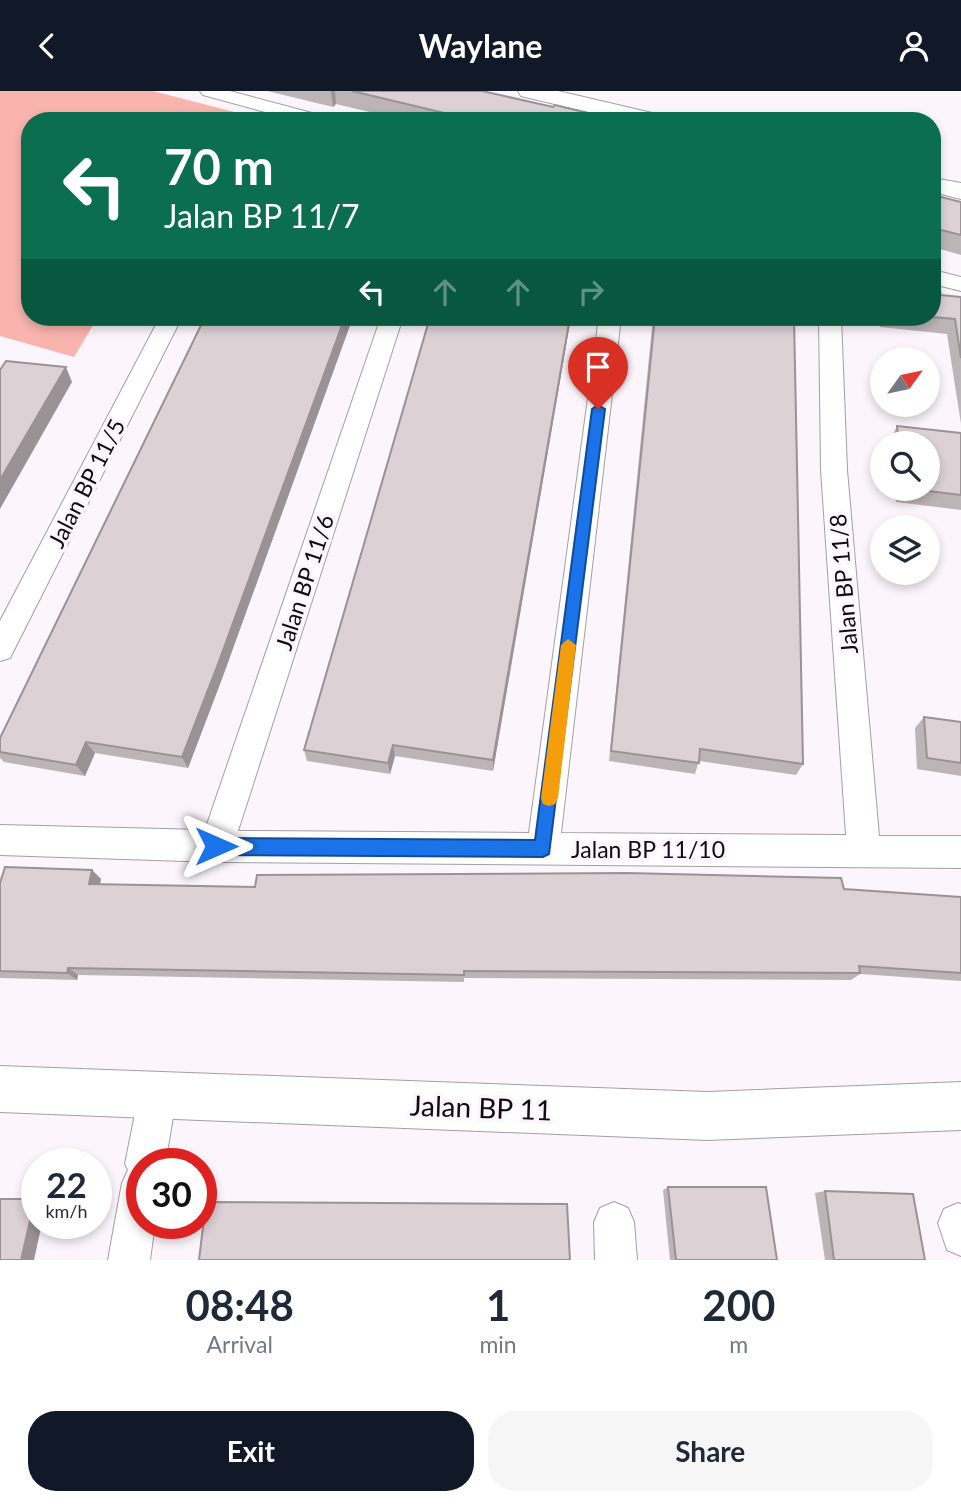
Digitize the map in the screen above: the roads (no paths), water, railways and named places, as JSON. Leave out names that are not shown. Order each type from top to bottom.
[{"type":"street","points":[[209,91],[267,112]]},
{"type":"street","points":[[529,91],[619,112]]},
{"type":"street","points":[[941,187],[961,191]]},
{"type":"street","points":[[941,279],[961,284]]},
{"type":"street","name":"Jalan BP 11/5","points":[[0,649],[166,326]]},
{"type":"street","name":"Jalan BP 11/6","points":[[216,846],[388,326]]},
{"type":"street","points":[[543,849],[609,326]]},
{"type":"street","name":"Jalan BP 11/8","points":[[830,326],[834,470],[864,850]]},
{"type":"street","name":"Jalan BP 11/10","points":[[0,840],[216,846],[961,852]]},
{"type":"street","name":"Jalan BP 11","points":[[0,1089],[707,1116],[961,1106]]},
{"type":"street","points":[[148,1148],[158,1094]]},
{"type":"street","points":[[129,1260],[133,1239]]}]
